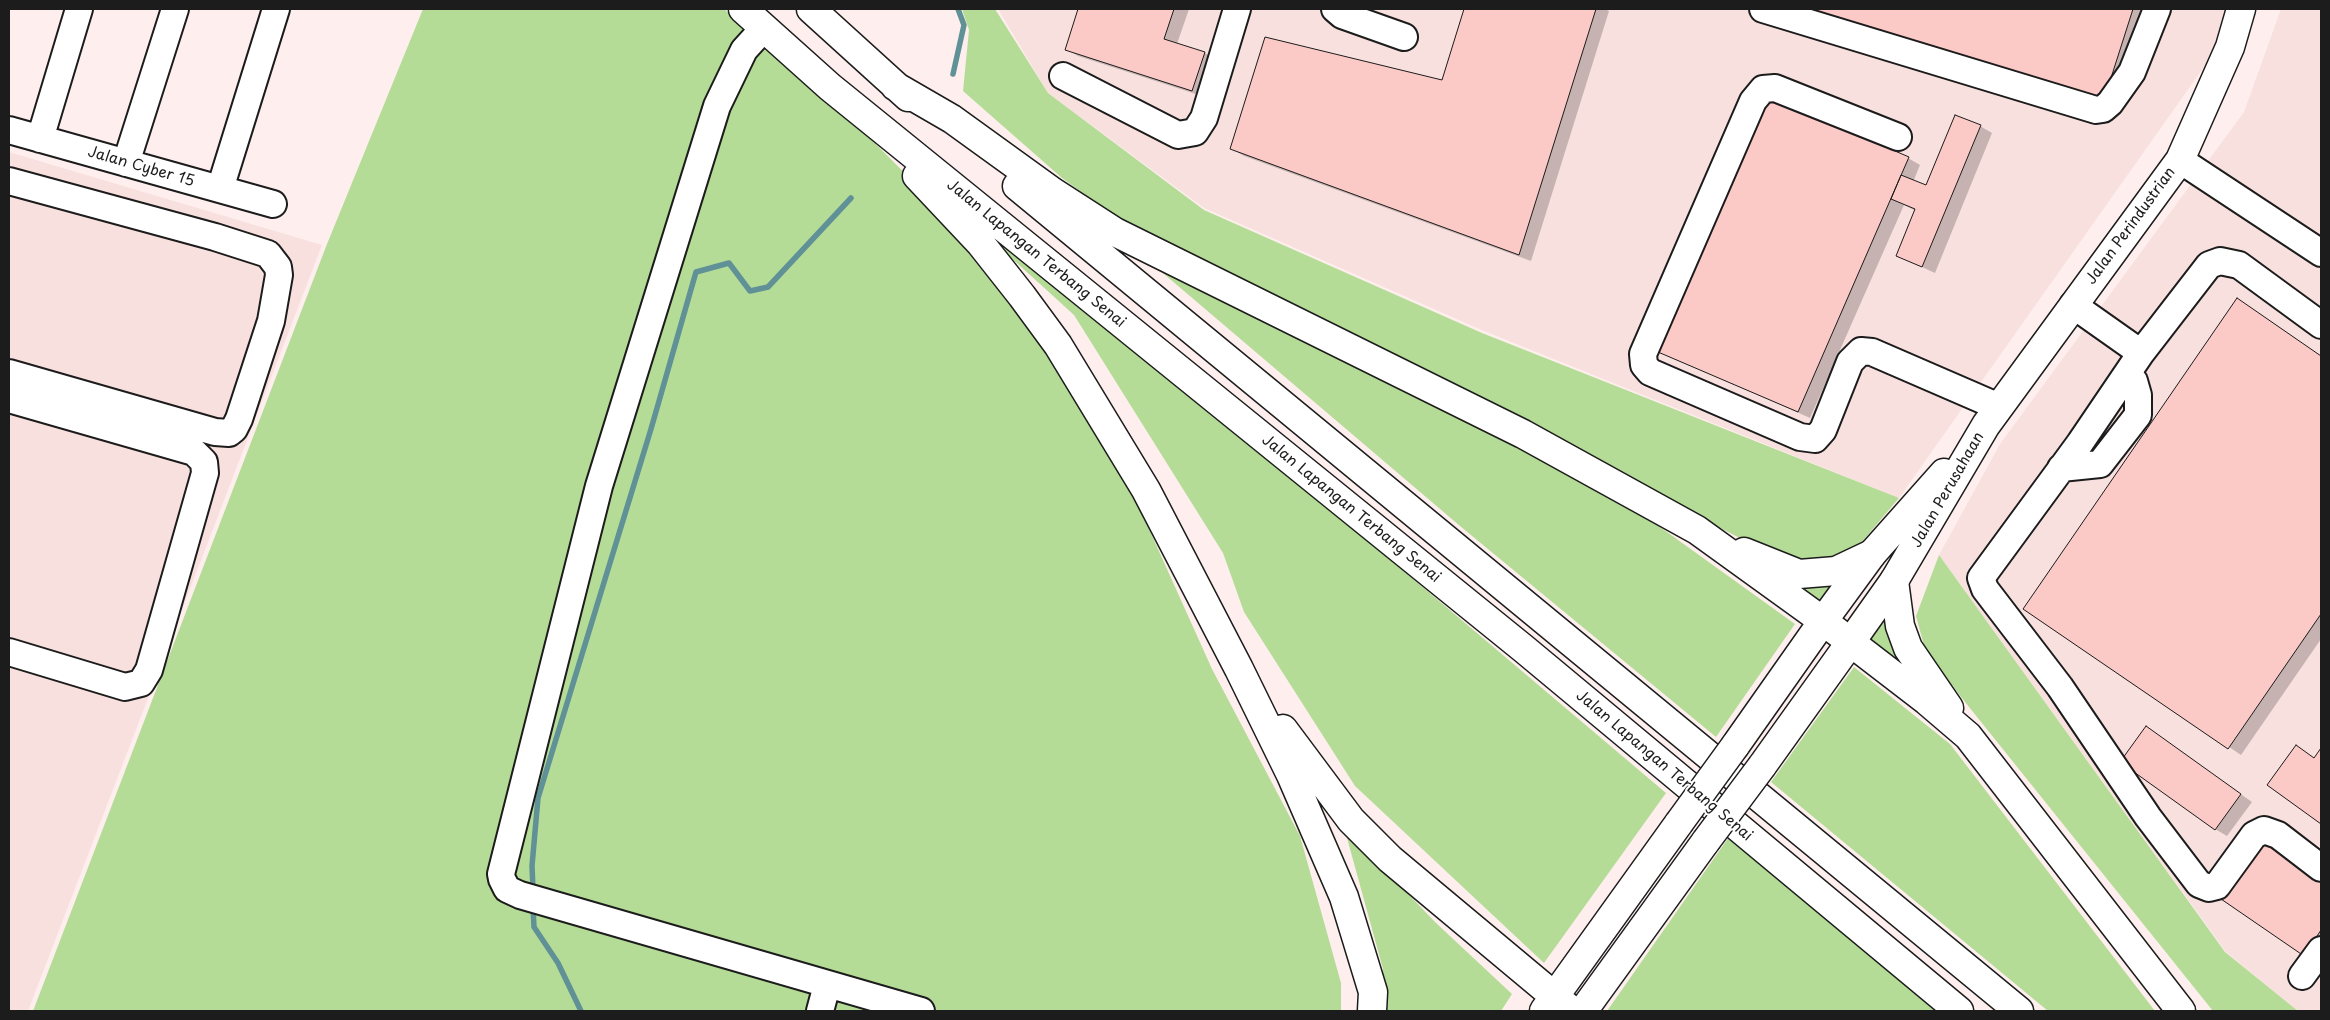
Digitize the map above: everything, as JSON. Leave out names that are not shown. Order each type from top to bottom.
[{"type":"main road","name":"Jalan Lapangan Terbang Senai","points":[[743,9],[830,87],[1524,649],[1958,1011]]},
{"type":"main road","points":[[812,9],[895,86],[2019,1011]]},
{"type":"main road","name":"Jalan Perindustrian","points":[[1992,416],[2180,160],[2230,47],[2236,10]]},
{"type":"main road","points":[[895,86],[952,119],[1053,192],[1115,232],[1523,434],[1697,530],[1799,574],[1836,570],[1872,554]]},
{"type":"main road","points":[[830,87],[981,244],[1058,345],[1146,490],[1240,669],[1291,775],[1344,896],[1373,992],[1372,1011]]},
{"type":"main road","name":"Jalan Perusahaan","points":[[1557,1007],[1679,823],[1872,554],[1992,416]]},
{"type":"main road","name":"Jalan Perusahaan","points":[[1583,1011],[1894,581],[1992,416]]},
{"type":"main road","points":[[1697,530],[1823,621],[1927,701],[1968,736]]},
{"type":"main road","points":[[1894,581],[1900,626],[1908,648],[1968,736],[2181,1011]]},
{"type":"main road","points":[[1240,669],[1351,820],[1390,859],[1557,1007]]},
{"type":"street","points":[[40,139],[79,9]]},
{"type":"street","points":[[126,162],[176,9]]},
{"type":"street","points":[[220,189],[276,9]]},
{"type":"street","points":[[1063,76],[1178,135],[1195,132],[1204,118],[1237,9]]},
{"type":"street","points":[[1334,9],[1342,15],[1404,37]]},
{"type":"street","points":[[1763,9],[2096,110],[2103,109],[2110,103],[2132,72],[2157,9]]},
{"type":"street","points":[[764,28],[744,50],[717,106],[599,486],[501,874],[507,889],[520,895],[921,1011]]},
{"type":"street","points":[[1898,137],[1775,88],[1763,89],[1753,101],[1643,354],[1644,365],[1650,372],[1800,437],[1814,439],[1823,430],[1850,362],[1861,351],[1872,352],[1992,416]]},
{"type":"street","name":"Jalan Cyber 15","points":[[9,130],[273,204]]},
{"type":"street","points":[[2180,160],[2321,253]]},
{"type":"street","points":[[9,182],[206,235],[268,254],[278,266],[279,275],[271,321],[239,419],[229,433],[215,432],[9,373]]},
{"type":"street","points":[[2321,325],[2258,277],[2239,265],[2220,261],[2209,265],[2134,364],[2134,381],[2138,395],[2138,416],[2100,464],[2062,468],[1981,578],[1985,589],[2060,687],[2148,817],[2199,884],[2209,888],[2217,886],[2254,835],[2264,830],[2278,835],[2321,868]]},
{"type":"street","points":[[2073,305],[2134,364]]},
{"type":"street","points":[[9,399],[194,452],[204,462],[205,473],[149,670],[141,683],[125,687],[9,652]]},
{"type":"street","points":[[2302,976],[2321,950]]},
{"type":"street","points":[[820,1011],[827,985]]},
{"type":"shaded area","points":[[998,9],[2227,9],[2216,50],[1899,498],[1484,331],[1204,208],[1048,93]]},
{"type":"shaded area","points":[[2281,9],[2321,9],[2321,1011],[2298,1011],[2226,952],[1939,555],[2000,444],[2244,112]]},
{"type":"shaded area","points":[[9,152],[322,245],[28,1011],[9,1011]]},
{"type":"green space","points":[[423,9],[724,9],[852,120],[968,237],[1108,438],[1212,669],[1300,836],[1341,983],[1341,1011],[33,1011],[327,244]]},
{"type":"green space","points":[[962,9],[995,9],[1048,93],[1204,210],[1482,333],[1899,498],[1849,557],[1811,564],[1781,559],[1129,227],[1062,178],[963,91],[969,30]]},
{"type":"green space","points":[[1005,241],[1016,243],[1666,793],[1544,963],[1355,786],[1244,612],[1223,553],[1074,315],[1007,254],[1003,246]]},
{"type":"green space","points":[[1137,251],[1392,385],[1621,499],[1795,624],[1716,737],[1460,526]]},
{"type":"green space","points":[[1939,555],[2225,952],[2298,1011],[2213,1011],[1961,697],[1925,649],[1916,616]]},
{"type":"green space","points":[[1841,575],[1818,607],[1788,579]]},
{"type":"green space","points":[[1889,602],[1886,628],[1897,656],[1924,694],[1862,642]]},
{"type":"green space","points":[[1854,667],[1950,744],[2155,1011],[2048,1011],[1771,782]]},
{"type":"green space","points":[[1344,827],[1435,922],[1512,994],[1501,1011],[1383,1011],[1383,969]]},
{"type":"green space","points":[[1731,834],[1935,1011],[1607,1011]]},
{"type":"building","points":[[1078,9],[1174,9],[1164,39],[1205,52],[1192,91],[1065,50]]},
{"type":"building","points":[[1464,9],[1596,9],[1519,255],[1230,149],[1265,37],[1442,80]]},
{"type":"building","points":[[1796,9],[2133,9],[2103,103]]},
{"type":"building","points":[[1769,97],[1909,157],[1798,412],[1658,352]]},
{"type":"building","points":[[1955,115],[1981,125],[1922,267],[1896,256],[1915,209],[1891,199],[1901,175],[1926,185]]},
{"type":"building","points":[[2237,298],[2321,356],[2321,614],[2228,749],[2023,609]]},
{"type":"building","points":[[2146,726],[2241,794],[2215,830],[2120,762]]},
{"type":"building","points":[[2296,745],[2314,758],[2321,748],[2321,824],[2267,785]]},
{"type":"building","points":[[2261,841],[2321,882],[2321,930],[2304,956],[2221,899]]},
{"type":"waterway","points":[[953,74],[964,25],[958,9]]},
{"type":"waterway","points":[[533,890],[532,866],[538,798],[651,429],[696,272],[729,263],[750,291],[768,287],[851,198]]},
{"type":"waterway","points":[[533,907],[534,927],[558,963],[581,1011]]}]
